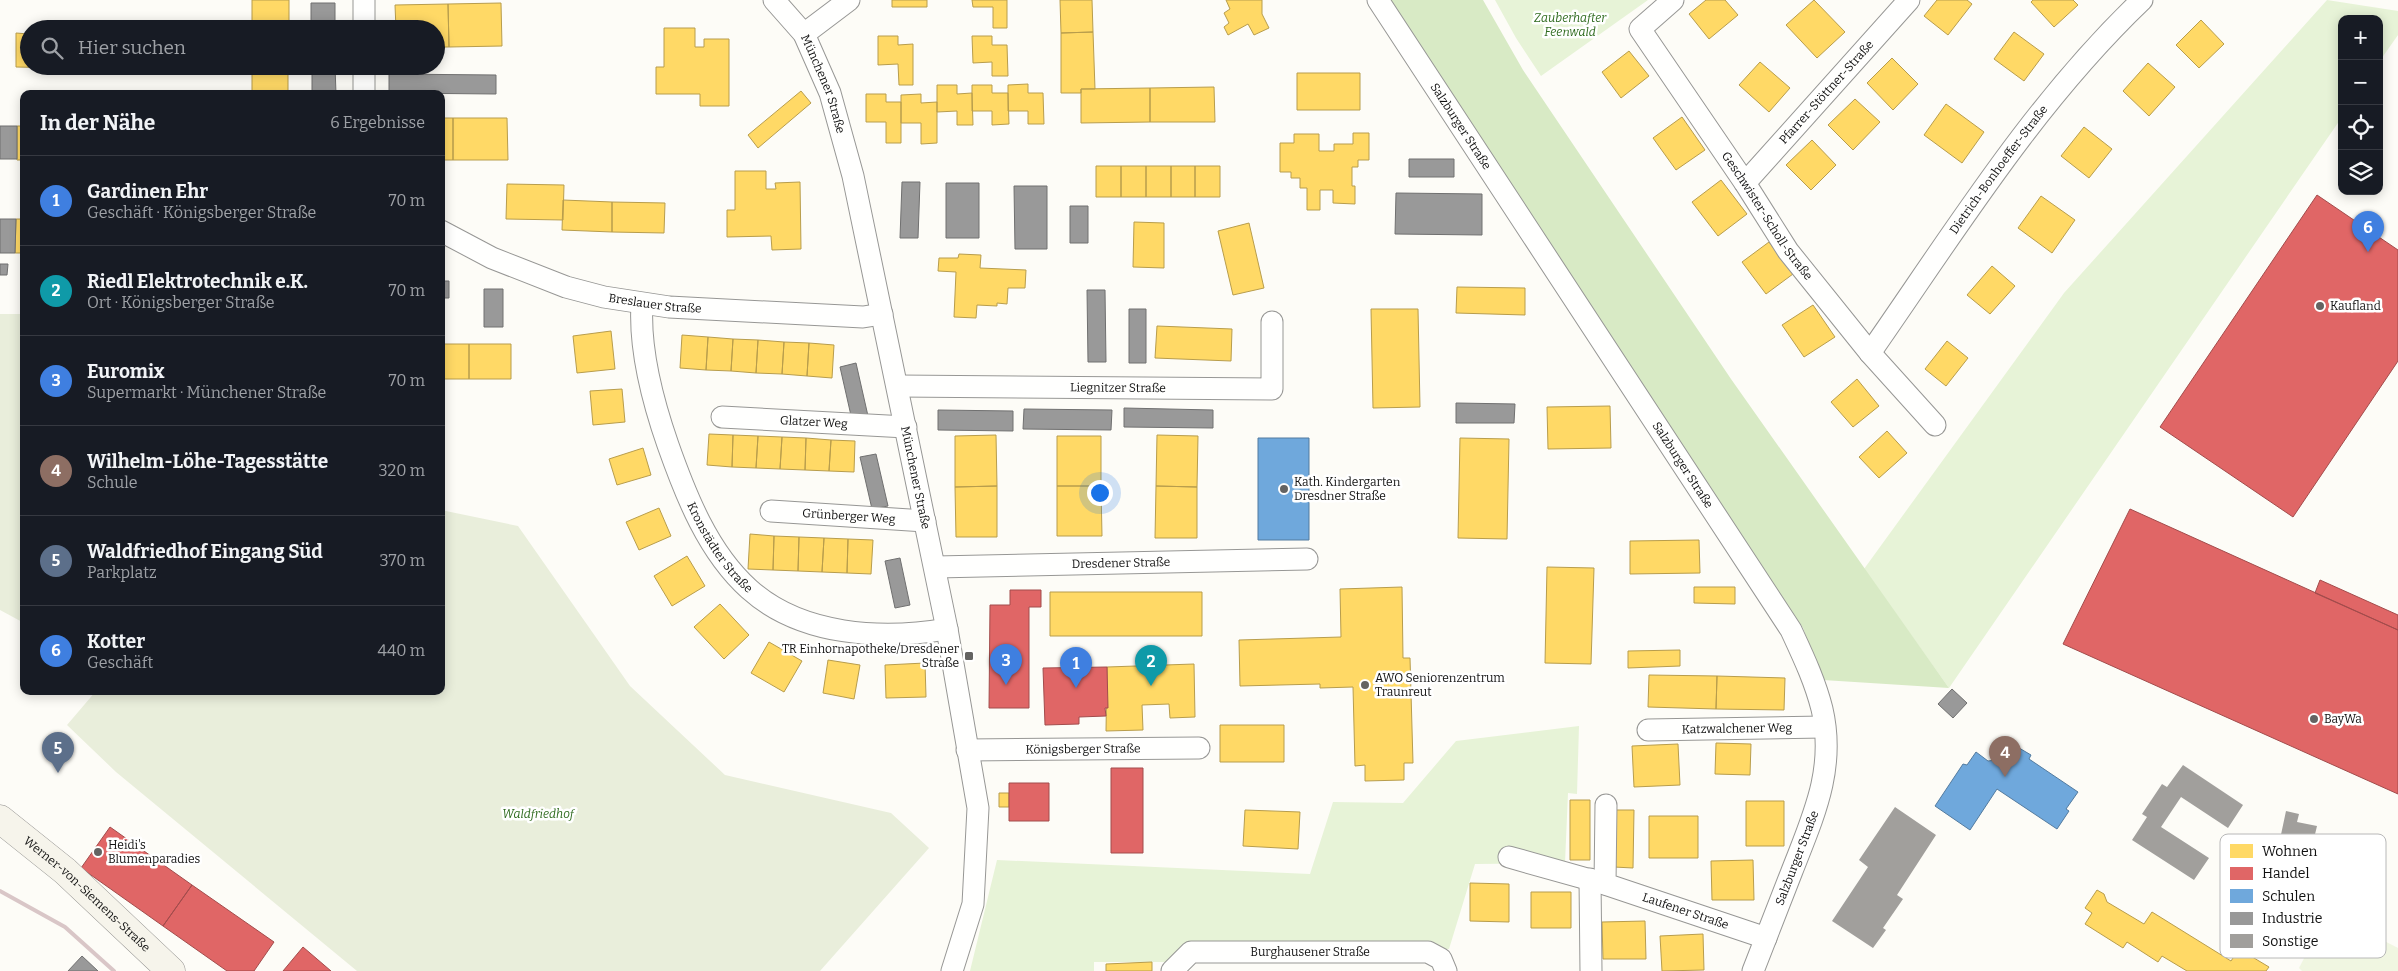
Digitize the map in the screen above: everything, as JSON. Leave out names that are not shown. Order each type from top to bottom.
[{"type":"street","points":[[364,0],[364,20]]},
{"type":"street","name":"Münchener Straße","points":[[774,0],[804,34],[832,102],[853,176],[936,567],[978,808],[973,904],[952,971]]},
{"type":"street","points":[[804,34],[849,0]]},
{"type":"street","name":"Salzburger Straße","points":[[1378,0],[1791,630],[1810,670],[1822,709],[1826,749],[1820,800],[1753,971]]},
{"type":"street","name":"Geschwister-Scholl-Straße","points":[[1673,0],[1640,29],[1745,182],[1788,251],[1870,353],[1935,425]]},
{"type":"street","name":"Pfarrer-Stöttner-Straße","points":[[1745,182],[1908,0]]},
{"type":"street","name":"Dietrich-Bonhoeffer-Straße","points":[[1870,353],[2018,140],[2109,32],[2142,0]]},
{"type":"street","points":[[364,75],[364,90]]},
{"type":"street","name":"Breslauer Straße","points":[[445,233],[492,258],[566,287],[642,304],[863,317],[882,314]]},
{"type":"street","name":"Kronstädter Straße","points":[[642,304],[641,319],[647,367],[661,424],[675,466],[697,517],[722,558],[749,590],[780,612],[822,628],[872,634],[947,630]]},
{"type":"street","name":"Liegnitzer Straße","points":[[898,386],[1272,389],[1272,322]]},
{"type":"street","name":"Glatzer Weg","points":[[722,417],[906,427]]},
{"type":"street","name":"Grünberger Weg","points":[[771,512],[925,521]]},
{"type":"street","name":"Dresdener Straße","points":[[936,567],[1307,559]]},
{"type":"street","name":"Katzwalchener Weg","points":[[1648,730],[1824,727]]},
{"type":"street","name":"Königsberger Straße","points":[[967,750],[1199,748]]},
{"type":"street","points":[[1591,971],[1606,805]]},
{"type":"street","name":"Werner-von-Siemens-Straße","points":[[0,819],[65,871],[171,971]]},
{"type":"street","name":"Laufener Straße","points":[[1509,857],[1598,881],[1766,938]]},
{"type":"street","name":"Burghausener Straße","points":[[1172,971],[1191,952],[1428,952],[1441,959],[1446,971]]},
{"type":"green space","points":[[1387,0],[1483,0],[1523,70],[1731,379],[1949,688],[1823,680],[1803,628]]},
{"type":"green space","name":"Zauberhafter Feenwald","points":[[1495,0],[1648,0],[1541,76],[1516,38]]},
{"type":"green space","points":[[2327,0],[2398,11],[2398,35],[2383,56],[2383,15],[2338,15],[2338,123],[1949,688],[1864,569],[2064,293]]},
{"type":"green space","points":[[0,314],[20,314],[20,621],[0,610]]},
{"type":"green space","name":"Waldfriedhof","points":[[445,511],[518,526],[630,686],[725,775],[891,813],[929,848],[820,971],[357,971],[116,772],[67,725],[93,695],[445,695]]},
{"type":"green space","points":[[1579,726],[1577,794],[1568,793],[1565,863],[1475,864],[1449,949],[1191,947],[1171,962],[1094,962],[1094,971],[970,971],[997,860],[1310,874],[1333,802],[1403,803],[1456,741]]},
{"type":"green space","points":[[2386,942],[2398,948],[2398,971],[2302,971],[2299,968],[2304,958],[2386,958]]},
{"type":"building: Wohnen","points":[[252,0],[289,0],[289,20],[252,20]]},
{"type":"building: Wohnen","points":[[892,0],[927,0],[927,7],[892,7]]},
{"type":"building: Wohnen","points":[[972,0],[1007,0],[1007,28],[993,28],[993,7],[973,7]]},
{"type":"building: Wohnen","points":[[1060,0],[1092,0],[1093,32],[1061,33]]},
{"type":"building: Wohnen","points":[[1226,0],[1262,0],[1262,14],[1269,28],[1254,35],[1248,24],[1228,35],[1224,27],[1229,23],[1224,13],[1230,9]]},
{"type":"building: Wohnen","points":[[1706,0],[1725,0],[1738,15],[1709,39],[1689,14]]},
{"type":"building: Wohnen","points":[[1814,0],[1845,32],[1817,58],[1786,25]]},
{"type":"building: Wohnen","points":[[1937,0],[1967,0],[1972,4],[1948,35],[1924,16]]},
{"type":"building: Wohnen","points":[[2033,0],[2073,0],[2078,5],[2054,27],[2031,2]]},
{"type":"building: Wohnen","points":[[501,3],[502,46],[449,47],[448,4]]},
{"type":"building: Wohnen","points":[[448,4],[449,47],[445,47],[445,20],[396,20],[395,5]]},
{"type":"building: Wohnen","points":[[2201,20],[2224,44],[2199,68],[2176,45]]},
{"type":"building: Wohnen","points":[[664,28],[695,28],[695,47],[704,47],[704,39],[729,39],[729,106],[700,106],[700,94],[656,94],[656,67],[664,67]]},
{"type":"building: Wohnen","points":[[1093,32],[1095,89],[1081,89],[1081,93],[1061,93],[1061,33]]},
{"type":"building: Wohnen","points":[[2014,32],[2044,54],[2024,81],[1994,59]]},
{"type":"building: Wohnen","points":[[16,33],[20,33],[20,67],[16,67]]},
{"type":"building: Wohnen","points":[[878,36],[898,36],[898,45],[913,44],[913,85],[899,85],[898,64],[878,65]]},
{"type":"building: Wohnen","points":[[972,36],[992,36],[992,45],[1007,45],[1008,76],[992,76],[992,62],[973,63]]},
{"type":"building: Wohnen","points":[[1629,51],[1649,76],[1621,98],[1602,72]]},
{"type":"building: Wohnen","points":[[1892,58],[1918,84],[1893,110],[1867,83]]},
{"type":"building: Wohnen","points":[[1760,62],[1790,88],[1769,112],[1739,85]]},
{"type":"building: Wohnen","points":[[2148,63],[2175,87],[2149,116],[2123,91]]},
{"type":"building: Wohnen","points":[[1297,73],[1360,73],[1360,110],[1297,110]]},
{"type":"building: Wohnen","points":[[252,75],[288,75],[288,90],[252,90]]},
{"type":"building: Wohnen","points":[[1028,84],[1028,93],[1043,93],[1044,124],[1028,124],[1028,111],[1008,111],[1008,85]]},
{"type":"building: Wohnen","points":[[937,85],[957,85],[957,94],[972,93],[973,125],[957,125],[957,111],[937,112]]},
{"type":"building: Wohnen","points":[[972,85],[992,85],[992,93],[1008,93],[1009,124],[992,125],[992,111],[972,111]]},
{"type":"building: Wohnen","points":[[1214,87],[1215,122],[1150,122],[1150,88]]},
{"type":"building: Wohnen","points":[[1150,88],[1150,122],[1081,123],[1081,89]]},
{"type":"building: Wohnen","points":[[801,91],[811,103],[758,148],[748,135]]},
{"type":"building: Wohnen","points":[[866,94],[886,94],[886,102],[901,102],[901,143],[886,143],[886,122],[866,122]]},
{"type":"building: Wohnen","points":[[921,94],[921,103],[937,102],[937,143],[921,144],[921,123],[901,123],[901,95]]},
{"type":"building: Wohnen","points":[[1855,99],[1880,122],[1853,150],[1828,125]]},
{"type":"building: Wohnen","points":[[1946,104],[1984,132],[1962,163],[1924,135]]},
{"type":"building: Wohnen","points":[[1682,117],[1705,150],[1676,170],[1653,138]]},
{"type":"building: Wohnen","points":[[445,118],[453,118],[453,160],[445,160]]},
{"type":"building: Wohnen","points":[[453,118],[507,118],[508,160],[453,160]]},
{"type":"building: Wohnen","points":[[17,126],[20,126],[20,160],[17,160]]},
{"type":"building: Wohnen","points":[[2084,127],[2112,149],[2089,178],[2061,156]]},
{"type":"building: Wohnen","points":[[1353,133],[1369,133],[1369,160],[1358,160],[1358,167],[1352,167],[1352,186],[1355,186],[1355,204],[1333,203],[1333,190],[1320,190],[1320,210],[1307,210],[1307,188],[1300,188],[1300,178],[1291,178],[1291,172],[1280,172],[1280,143],[1294,143],[1294,134],[1319,134],[1319,151],[1334,151],[1334,144],[1353,144]]},
{"type":"building: Wohnen","points":[[1812,140],[1836,165],[1811,190],[1786,165]]},
{"type":"building: Wohnen","points":[[1096,166],[1121,166],[1121,197],[1096,197]]},
{"type":"building: Wohnen","points":[[1121,166],[1146,166],[1146,197],[1121,197]]},
{"type":"building: Wohnen","points":[[1146,166],[1171,166],[1171,197],[1146,197]]},
{"type":"building: Wohnen","points":[[1171,166],[1195,166],[1195,197],[1171,197]]},
{"type":"building: Wohnen","points":[[1195,166],[1220,166],[1220,197],[1195,197]]},
{"type":"building: Wohnen","points":[[735,171],[766,171],[766,189],[776,189],[775,183],[800,182],[801,249],[772,250],[771,236],[727,237],[727,210],[735,210]]},
{"type":"building: Wohnen","points":[[1721,180],[1747,214],[1718,236],[1692,202]]},
{"type":"building: Wohnen","points":[[507,184],[564,185],[563,220],[506,219]]},
{"type":"building: Wohnen","points":[[2041,196],[2075,220],[2052,253],[2018,228]]},
{"type":"building: Wohnen","points":[[563,200],[612,202],[612,232],[562,230]]},
{"type":"building: Wohnen","points":[[612,202],[665,203],[664,233],[612,232]]},
{"type":"building: Wohnen","points":[[16,219],[20,219],[20,253],[15,253]]},
{"type":"building: Wohnen","points":[[1134,222],[1164,223],[1164,268],[1133,267]]},
{"type":"building: Wohnen","points":[[1249,223],[1264,288],[1233,295],[1218,231]]},
{"type":"building: Wohnen","points":[[1769,242],[1793,274],[1766,294],[1742,262]]},
{"type":"building: Wohnen","points":[[959,254],[981,255],[980,268],[1026,270],[1025,288],[1008,288],[1007,304],[997,303],[997,306],[977,305],[976,318],[954,317],[956,272],[938,271],[939,258],[958,258]]},
{"type":"building: Wohnen","points":[[1992,266],[2015,286],[1990,314],[1967,295]]},
{"type":"building: Wohnen","points":[[1457,287],[1525,288],[1525,315],[1456,313]]},
{"type":"building: Wohnen","points":[[1813,305],[1835,337],[1804,357],[1782,325]]},
{"type":"building: Wohnen","points":[[1371,309],[1418,309],[1420,407],[1373,408]]},
{"type":"building: Wohnen","points":[[1157,326],[1232,329],[1231,361],[1155,358]]},
{"type":"building: Wohnen","points":[[611,331],[615,369],[577,373],[573,336]]},
{"type":"building: Wohnen","points":[[682,335],[708,337],[706,370],[680,368]]},
{"type":"building: Wohnen","points":[[708,337],[733,339],[731,371],[706,370]]},
{"type":"building: Wohnen","points":[[733,339],[758,340],[756,373],[731,371]]},
{"type":"building: Wohnen","points":[[758,340],[784,342],[782,374],[756,373]]},
{"type":"building: Wohnen","points":[[1947,341],[1968,358],[1946,386],[1925,369]]},
{"type":"building: Wohnen","points":[[784,342],[809,343],[807,376],[782,374]]},
{"type":"building: Wohnen","points":[[809,343],[834,345],[832,378],[807,376]]},
{"type":"building: Wohnen","points":[[445,344],[469,344],[469,379],[445,379]]},
{"type":"building: Wohnen","points":[[469,344],[511,344],[511,379],[469,379]]},
{"type":"building: Wohnen","points":[[1857,379],[1879,406],[1853,427],[1831,402]]},
{"type":"building: Wohnen","points":[[622,389],[625,422],[593,425],[590,391]]},
{"type":"building: Wohnen","points":[[1610,406],[1611,448],[1548,449],[1547,407]]},
{"type":"building: Wohnen","points":[[1887,431],[1907,453],[1879,478],[1859,457]]},
{"type":"building: Wohnen","points":[[709,434],[733,435],[732,467],[707,465]]},
{"type":"building: Wohnen","points":[[733,435],[758,436],[756,468],[732,467]]},
{"type":"building: Wohnen","points":[[996,435],[997,486],[955,487],[955,436]]},
{"type":"building: Wohnen","points":[[1157,435],[1198,436],[1197,487],[1156,486]]},
{"type":"building: Wohnen","points":[[758,436],[782,437],[780,469],[756,468]]},
{"type":"building: Wohnen","points":[[1057,436],[1101,436],[1101,486],[1057,486]]},
{"type":"building: Wohnen","points":[[782,437],[806,438],[805,470],[780,469]]},
{"type":"building: Wohnen","points":[[806,438],[831,440],[829,471],[805,470]]},
{"type":"building: Wohnen","points":[[1460,438],[1509,439],[1507,539],[1458,538]]},
{"type":"building: Wohnen","points":[[831,440],[855,441],[854,472],[829,471]]},
{"type":"building: Wohnen","points":[[643,448],[651,475],[617,485],[609,459]]},
{"type":"building: Wohnen","points":[[997,486],[997,537],[956,537],[955,487]]},
{"type":"building: Wohnen","points":[[1057,486],[1101,486],[1102,536],[1057,536]]},
{"type":"building: Wohnen","points":[[1156,486],[1197,487],[1197,538],[1155,538]]},
{"type":"building: Wohnen","points":[[659,508],[671,536],[639,550],[626,522]]},
{"type":"building: Wohnen","points":[[750,534],[774,536],[773,570],[748,569]]},
{"type":"building: Wohnen","points":[[774,536],[799,537],[798,571],[773,570]]},
{"type":"building: Wohnen","points":[[799,537],[824,538],[822,572],[798,571]]},
{"type":"building: Wohnen","points":[[824,538],[848,539],[847,573],[822,572]]},
{"type":"building: Wohnen","points":[[848,539],[873,540],[871,574],[847,573]]},
{"type":"building: Wohnen","points":[[1699,540],[1700,573],[1630,574],[1630,541]]},
{"type":"building: Wohnen","points":[[687,556],[705,586],[672,606],[654,576]]},
{"type":"building: Wohnen","points":[[1547,567],[1594,568],[1591,664],[1545,663]]},
{"type":"building: Wohnen","name":"AWO Seniorenzentrum Traunreut","points":[[1402,587],[1403,658],[1410,658],[1413,763],[1404,763],[1404,780],[1365,781],[1365,765],[1355,766],[1353,687],[1320,688],[1320,684],[1240,686],[1239,640],[1341,637],[1340,589]]},
{"type":"building: Wohnen","points":[[1694,587],[1735,587],[1735,604],[1694,603]]},
{"type":"building: Wohnen","points":[[1050,592],[1202,592],[1202,636],[1050,636]]},
{"type":"building: Wohnen","points":[[720,604],[749,635],[724,659],[694,627]]},
{"type":"building: Wohnen","points":[[769,642],[802,661],[784,692],[751,673]]},
{"type":"building: Wohnen","points":[[1680,650],[1680,666],[1628,668],[1628,651]]},
{"type":"building: Wohnen","points":[[828,660],[860,665],[854,699],[823,693]]},
{"type":"building: Wohnen","points":[[925,663],[926,697],[886,698],[885,665]]},
{"type":"building: Wohnen","points":[[1194,664],[1195,717],[1170,718],[1169,704],[1142,705],[1143,730],[1106,731],[1107,667]]},
{"type":"building: Wohnen","points":[[1649,675],[1717,676],[1716,709],[1648,707]]},
{"type":"building: Wohnen","points":[[1717,676],[1785,678],[1784,710],[1716,709]]},
{"type":"building: Wohnen","points":[[1220,725],[1284,725],[1284,762],[1220,762]]},
{"type":"building: Wohnen","points":[[1716,743],[1751,744],[1750,775],[1715,774]]},
{"type":"building: Wohnen","points":[[1678,744],[1680,785],[1634,787],[1632,746]]},
{"type":"building: Wohnen","points":[[999,793],[1009,793],[1009,807],[999,807]]},
{"type":"building: Wohnen","points":[[1570,800],[1590,800],[1590,860],[1570,860]]},
{"type":"building: Wohnen","points":[[1746,801],[1784,801],[1784,846],[1746,846]]},
{"type":"building: Wohnen","points":[[1245,810],[1300,812],[1298,849],[1243,846]]},
{"type":"building: Wohnen","points":[[1615,810],[1634,810],[1633,868],[1614,867]]},
{"type":"building: Wohnen","points":[[1649,816],[1698,816],[1698,858],[1649,858]]},
{"type":"building: Wohnen","points":[[1753,860],[1754,900],[1712,900],[1711,861]]},
{"type":"building: Wohnen","points":[[1470,883],[1509,884],[1509,922],[1470,921]]},
{"type":"building: Wohnen","points":[[2097,890],[2104,894],[2107,902],[2144,924],[2152,912],[2220,954],[2220,958],[2226,958],[2231,961],[2233,958],[2254,958],[2269,967],[2266,971],[2187,971],[2162,956],[2158,962],[2127,942],[2123,948],[2085,924],[2092,913],[2085,908]]},
{"type":"building: Wohnen","points":[[1531,892],[1571,892],[1571,928],[1531,928]]},
{"type":"building: Wohnen","points":[[1645,921],[1646,959],[1603,959],[1602,922]]},
{"type":"building: Wohnen","points":[[1703,934],[1704,970],[1662,971],[1660,936]]},
{"type":"building: Wohnen","points":[[1152,962],[1152,971],[1106,971],[1106,964]]},
{"type":"building: Handel","name":"Kaufland","points":[[2317,195],[2398,250],[2398,361],[2293,517],[2160,427]]},
{"type":"building: Handel","name":"BayWa","points":[[2130,509],[2398,630],[2398,794],[2063,644]]},
{"type":"building: Handel","points":[[2320,580],[2398,615],[2398,630],[2315,593]]},
{"type":"building: Handel","points":[[1010,590],[1041,590],[1041,607],[1029,607],[1029,708],[989,708],[990,605],[1010,605]]},
{"type":"building: Handel","points":[[1107,667],[1108,708],[1105,708],[1106,716],[1079,717],[1079,724],[1045,725],[1043,668]]},
{"type":"building: Handel","points":[[1111,768],[1143,768],[1143,853],[1111,853]]},
{"type":"building: Handel","points":[[1009,783],[1049,783],[1049,821],[1009,821]]},
{"type":"building: Handel","points":[[110,827],[192,885],[163,926],[81,868]]},
{"type":"building: Handel","points":[[192,885],[274,942],[254,971],[227,971],[163,926]]},
{"type":"building: Handel","points":[[303,947],[331,971],[283,971]]},
{"type":"building: Schulen","name":"Kath. Kindergarten Dresdner Straße","points":[[1258,438],[1309,438],[1309,540],[1258,540]]},
{"type":"building: Schulen","points":[[2014,745],[2031,755],[2029,759],[2078,792],[2066,809],[2069,811],[2057,829],[1997,789],[1970,830],[1935,806],[1963,764],[1967,765],[1976,752],[1988,761],[2005,759]]},
{"type":"building: Industrie","points":[[311,3],[335,3],[335,20],[311,20]]},
{"type":"building: Industrie","points":[[312,75],[335,75],[336,90],[312,90]]},
{"type":"building: Industrie","points":[[389,75],[496,75],[496,94],[445,94],[445,90],[389,90]]},
{"type":"building: Industrie","points":[[0,126],[17,126],[17,159],[0,159]]},
{"type":"building: Industrie","points":[[1409,159],[1454,159],[1454,177],[1409,177]]},
{"type":"building: Industrie","points":[[902,182],[920,182],[918,238],[900,238]]},
{"type":"building: Industrie","points":[[946,183],[979,183],[979,238],[946,238]]},
{"type":"building: Industrie","points":[[1014,186],[1047,186],[1047,249],[1015,249]]},
{"type":"building: Industrie","points":[[1396,193],[1482,194],[1482,235],[1395,234]]},
{"type":"building: Industrie","points":[[1070,206],[1088,206],[1088,243],[1070,243]]},
{"type":"building: Industrie","points":[[0,219],[16,219],[15,253],[0,253]]},
{"type":"building: Industrie","points":[[0,264],[8,264],[7,275],[0,275]]},
{"type":"building: Industrie","points":[[445,281],[449,281],[449,298],[445,298]]},
{"type":"building: Industrie","points":[[484,289],[503,289],[503,327],[484,327]]},
{"type":"building: Industrie","points":[[1087,290],[1105,290],[1106,362],[1088,362]]},
{"type":"building: Industrie","points":[[1129,309],[1146,309],[1146,363],[1129,363]]},
{"type":"building: Industrie","points":[[856,363],[868,416],[852,420],[840,367]]},
{"type":"building: Industrie","points":[[1456,403],[1515,404],[1514,423],[1456,423]]},
{"type":"building: Industrie","points":[[1124,408],[1213,410],[1213,428],[1124,427]]},
{"type":"building: Industrie","points":[[1024,409],[1112,410],[1111,430],[1023,429]]},
{"type":"building: Industrie","points":[[938,410],[1013,411],[1013,431],[938,430]]},
{"type":"building: Industrie","points":[[876,454],[888,506],[872,509],[860,457]]},
{"type":"building: Industrie","points":[[900,558],[910,605],[895,608],[885,561]]},
{"type":"building: Industrie","points":[[1952,689],[1967,703],[1953,718],[1938,704]]},
{"type":"building: Industrie","points":[[82,956],[98,971],[68,971]]},
{"type":"building: Sonstige","points":[[2183,765],[2243,805],[2228,828],[2181,797],[2161,827],[2209,858],[2194,880],[2132,840],[2147,817],[2142,814],[2162,784],[2167,787]]},
{"type":"building: Sonstige","points":[[1895,807],[1936,835],[1897,895],[1903,899],[1883,928],[1886,930],[1873,948],[1832,921],[1868,867],[1859,860]]},
{"type":"building: Sonstige","points":[[2286,811],[2299,814],[2297,822],[2317,826],[2315,834],[2281,834]]},
{"type":"railway","points":[[0,891],[65,927],[114,971]]},
{"type":"place","name":"Kotter","points":[[2368,252]]},
{"type":"place","name":"Kaufland","points":[[2320,306]]},
{"type":"place","name":"Kath. Kindergarten Dresdner Straße","points":[[1284,489]]},
{"type":"place","name":"TR Einhornapotheke/Dresdener Straße","points":[[969,656]]},
{"type":"place","name":"Euromix","points":[[1006,685]]},
{"type":"place","name":"AWO Seniorenzentrum Traunreut","points":[[1365,685]]},
{"type":"place","name":"Riedl Elektrotechnik e.K.","points":[[1151,686]]},
{"type":"place","name":"Gardinen Ehr","points":[[1076,688]]},
{"type":"place","name":"BayWa","points":[[2314,719]]},
{"type":"place","name":"Waldfriedhof Eingang Süd","points":[[58,773]]},
{"type":"place","name":"Wilhelm-Löhe-Tagesstätte","points":[[2005,777]]},
{"type":"place","name":"Heidi's Blumenparadies","points":[[98,852]]}]
